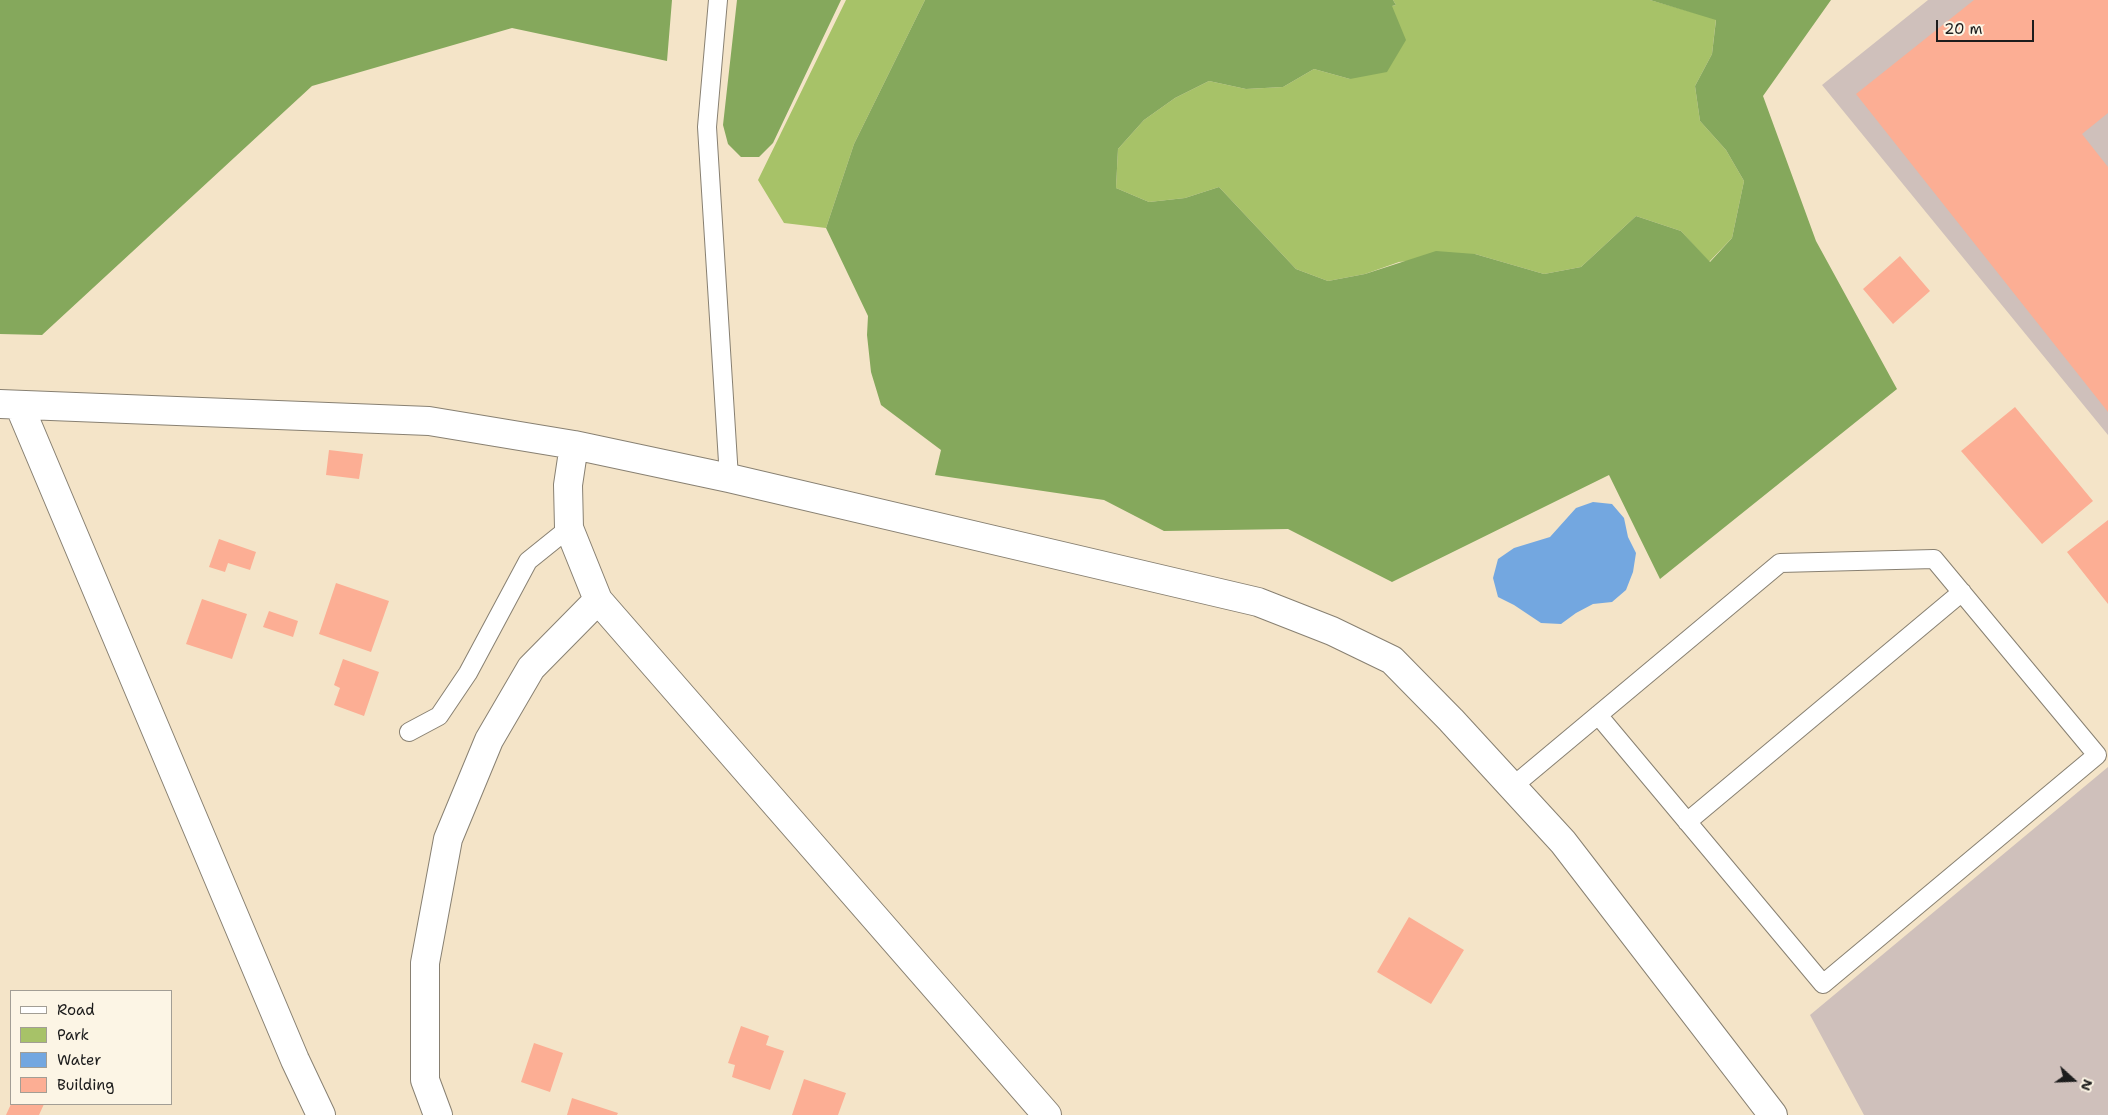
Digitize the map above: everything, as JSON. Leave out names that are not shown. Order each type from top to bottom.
[{"type":"street","points":[[321,1115],[295,1060],[9,404],[429,421],[574,445],[729,478],[1258,602],[1314,623],[1392,660],[1451,720],[1563,842],[1773,1115]]},
{"type":"street","points":[[574,445],[568,485],[569,528],[598,600],[1047,1115]]},
{"type":"street","points":[[438,1115],[425,1080],[426,963],[448,838],[489,740],[531,668],[598,600]]},
{"type":"lane","points":[[718,0],[707,127],[729,478]]},
{"type":"lane","points":[[408,732],[439,716],[468,673],[528,561],[569,528]]},
{"type":"lane","points":[[1512,787],[1598,715],[1780,563],[1934,559],[2097,755],[1822,984],[1598,715]]},
{"type":"lane","points":[[1687,822],[1962,592]]},
{"type":"shaded area","points":[[1928,0],[2108,0],[2108,435],[1822,85]]},
{"type":"shaded area","points":[[2108,767],[2108,1115],[1864,1115],[1810,1015]]},
{"type":"green space","points":[[0,0],[672,0],[667,61],[512,28],[312,86],[42,335],[0,334]]},
{"type":"green space","points":[[737,0],[841,0],[773,143],[759,157],[741,157],[728,144],[723,125]]},
{"type":"green space","points":[[846,0],[925,0],[854,144],[826,228],[784,223],[758,180]]},
{"type":"green space","points":[[925,0],[1393,0],[1396,5],[1392,6],[1406,40],[1387,72],[1350,79],[1314,69],[1283,87],[1246,89],[1209,81],[1175,98],[1144,120],[1118,149],[1116,188],[1149,202],[1185,198],[1219,187],[1296,269],[1328,281],[1365,274],[1436,251],[1475,254],[1544,274],[1581,267],[1636,216],[1681,231],[1710,262],[1732,238],[1744,181],[1726,150],[1700,121],[1695,86],[1712,54],[1716,20],[1650,0],[1831,0],[1763,96],[1816,241],[1897,389],[1660,579],[1609,475],[1392,582],[1288,529],[1164,531],[1104,500],[935,475],[941,450],[881,405],[871,372],[867,335],[868,316],[826,228],[854,144]]},
{"type":"green space","points":[[1393,0],[1650,0],[1716,19],[1712,54],[1695,86],[1700,121],[1726,150],[1744,181],[1732,238],[1709,262],[1681,231],[1636,216],[1581,267],[1544,274],[1475,254],[1399,262],[1365,274],[1328,281],[1296,269],[1219,187],[1185,198],[1149,202],[1116,188],[1118,149],[1144,120],[1175,98],[1209,81],[1246,89],[1283,87],[1314,69],[1350,79],[1392,6],[1396,5]]},
{"type":"water","points":[[1593,502],[1612,504],[1624,518],[1628,537],[1636,553],[1633,572],[1626,590],[1612,602],[1593,604],[1561,624],[1541,623],[1498,597],[1493,578],[1498,559],[1514,548],[1550,537],[1576,508]]},
{"type":"building","points":[[1974,0],[2108,0],[2108,113],[2082,134],[2108,167],[2108,412],[1856,94]]},
{"type":"building","points":[[1900,256],[1930,291],[1893,324],[1863,289]]},
{"type":"building","points":[[2015,407],[2093,501],[2042,544],[1961,451]]},
{"type":"building","points":[[329,450],[363,454],[359,479],[326,475]]},
{"type":"building","points":[[2108,520],[2108,604],[2067,552]]},
{"type":"building","points":[[219,539],[256,552],[250,570],[228,563],[225,572],[209,567]]},
{"type":"building","points":[[336,583],[389,601],[371,652],[319,634]]},
{"type":"building","points":[[202,599],[247,614],[232,659],[186,644]]},
{"type":"building","points":[[269,611],[298,621],[293,637],[263,627]]},
{"type":"building","points":[[343,659],[379,672],[364,716],[334,705],[340,688],[334,685]]},
{"type":"building","points":[[1409,917],[1464,950],[1431,1004],[1377,972]]},
{"type":"building","points":[[741,1026],[769,1036],[766,1045],[784,1051],[770,1090],[732,1077],[735,1065],[728,1063]]},
{"type":"building","points":[[534,1043],[563,1053],[550,1092],[521,1082]]},
{"type":"building","points":[[804,1079],[846,1093],[838,1115],[792,1115]]},
{"type":"building","points":[[572,1098],[618,1113],[617,1115],[567,1115]]},
{"type":"building","points":[[11,1105],[44,1105],[39,1115],[6,1115]]}]
